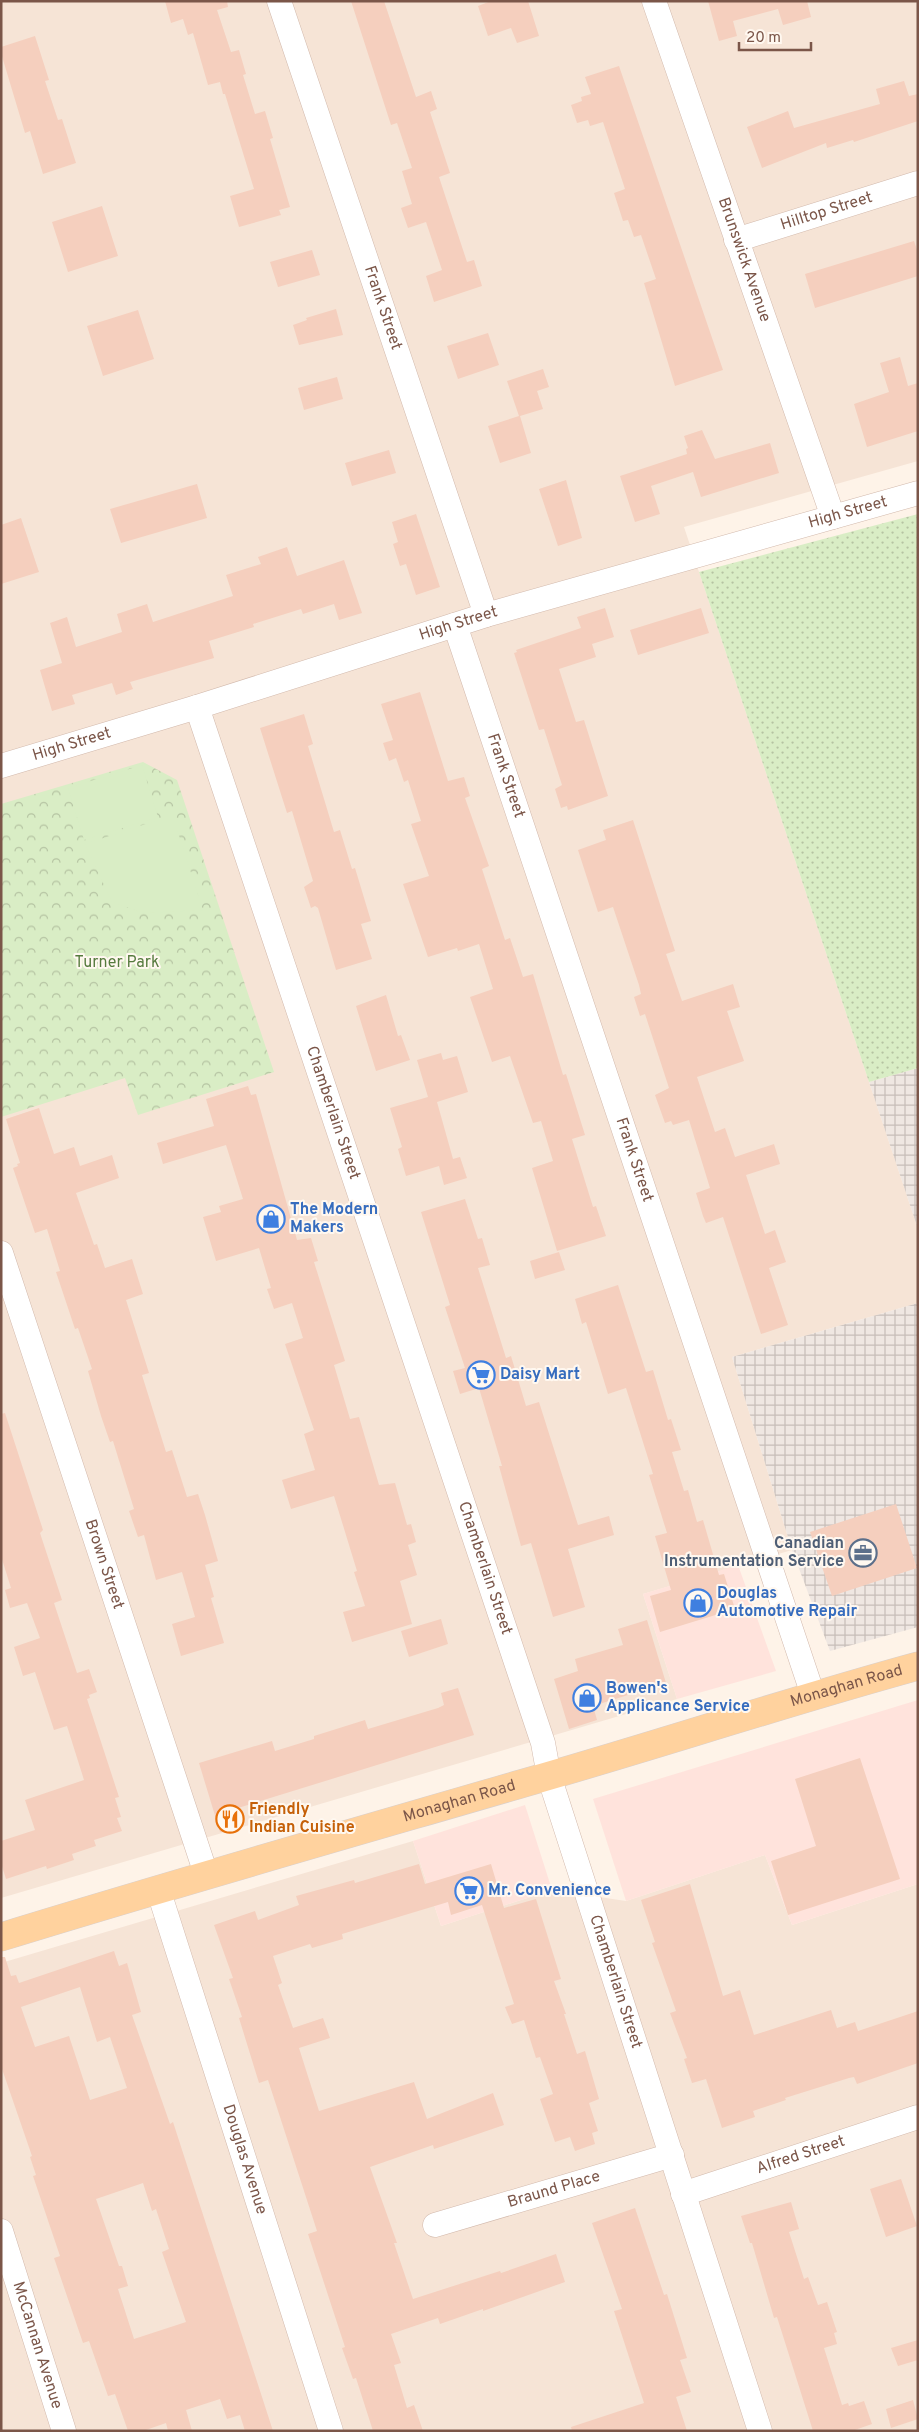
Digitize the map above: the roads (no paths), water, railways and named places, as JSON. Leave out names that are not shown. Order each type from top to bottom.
[{"type":"main road","name":"Monaghan Road","points":[[1,1937],[206,1874],[549,1776],[813,1695],[918,1666]]},
{"type":"street","name":"Frank Street","points":[[279,1],[486,615]]},
{"type":"street","name":"Brunswick Avenue","points":[[654,1],[833,517]]},
{"type":"street","name":"Hilltop Street","points":[[736,240],[918,183]]},
{"type":"street","name":"High Street","points":[[1,766],[196,707],[455,624],[918,493]]},
{"type":"street","name":"Frank Street","points":[[455,624],[813,1695]]},
{"type":"street","name":"Chamberlain Street","points":[[196,707],[544,1743],[549,1776],[760,2431]]},
{"type":"street","name":"Brown Street","points":[[1,1253],[206,1874]]},
{"type":"street","name":"Douglas Avenue","points":[[158,1889],[331,2431]]},
{"type":"street","name":"Alfred Street","points":[[683,2194],[918,2117]]},
{"type":"street","name":"Braund Place","points":[[434,2225],[672,2155]]},
{"type":"street","name":"McCannan Avenue","points":[[1,2231],[64,2431]]},
{"type":"place","name":"The Modern Makers","points":[[271,1219]]},
{"type":"place","name":"Daisy Mart","points":[[481,1375]]},
{"type":"place","name":"Canadian Instrumentation Service","points":[[863,1553]]},
{"type":"place","name":"Douglas Automotive Repair","points":[[698,1603]]},
{"type":"place","name":"Bowen's Applicance Service","points":[[587,1698]]},
{"type":"place","name":"Friendly Indian Cuisine","points":[[230,1819]]},
{"type":"place","name":"Mr. Convenience","points":[[469,1891]]},
{"type":"park label","name":"Turner Park","points":[[117,963]]}]
